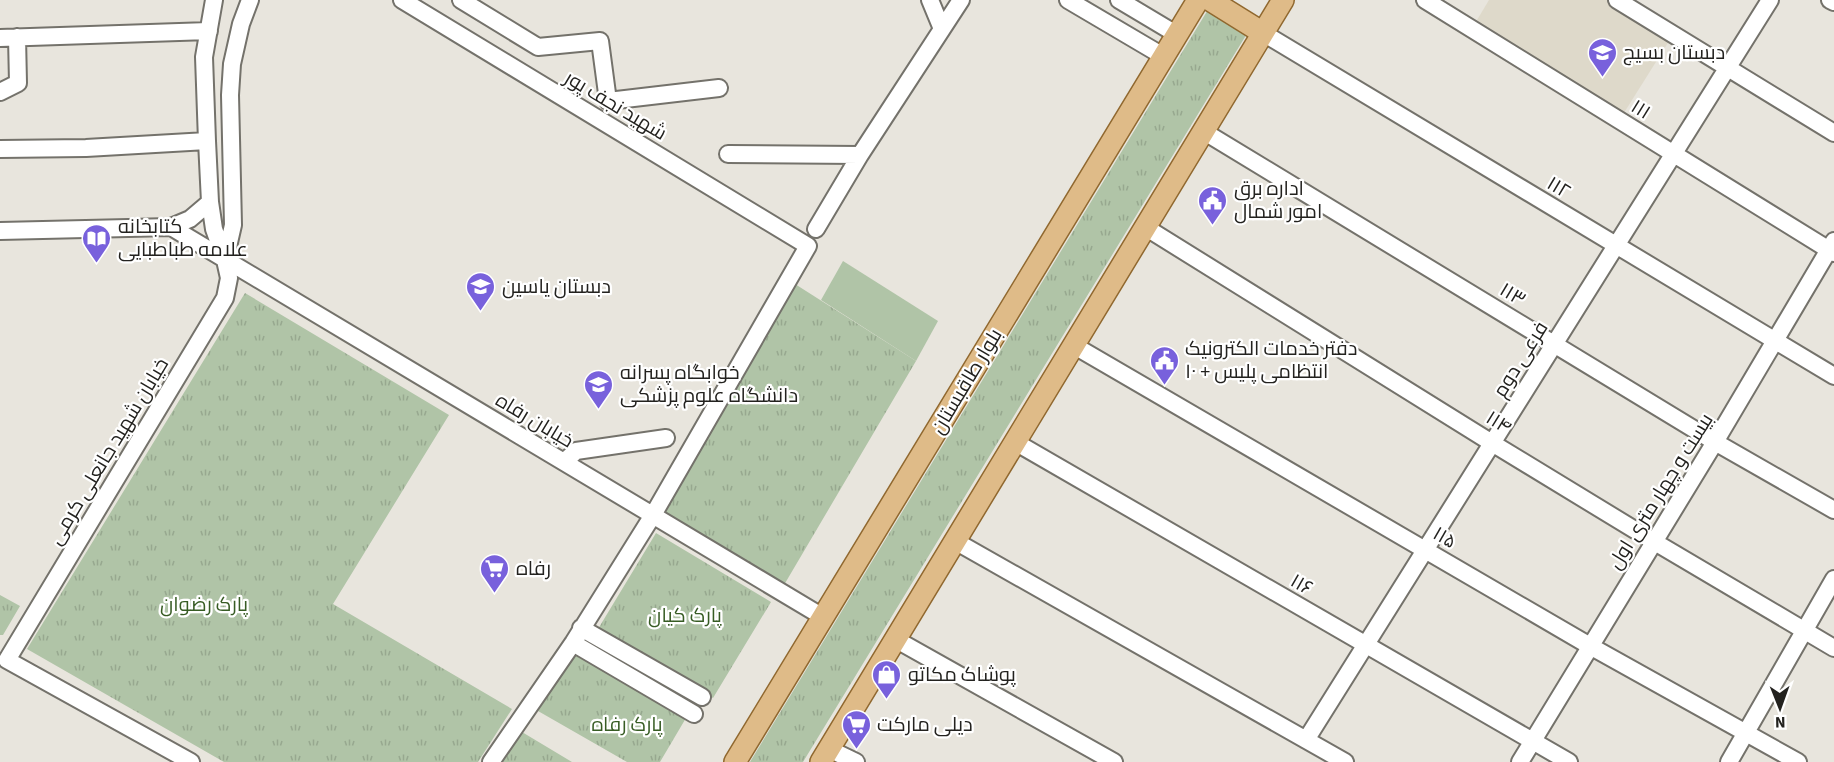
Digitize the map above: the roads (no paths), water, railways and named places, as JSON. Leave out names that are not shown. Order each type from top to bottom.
[{"type":"main road","name":"بلوار طاقبستان","points":[[735,762],[1198,0]]},
{"type":"main road","points":[[1210,0],[1263,33]]},
{"type":"main road","points":[[825,755],[1283,0]]},
{"type":"street","points":[[214,0],[204,57],[207,141],[210,202],[214,229],[225,260]]},
{"type":"street","points":[[225,260],[233,225],[230,95],[232,64],[241,24],[250,0]]},
{"type":"street","name":"شهید نجف پور","points":[[402,0],[808,246],[653,515]]},
{"type":"street","points":[[461,0],[538,47],[600,41],[608,101],[719,88]]},
{"type":"street","points":[[930,0],[942,29]]},
{"type":"street","points":[[816,229],[860,155],[961,0]]},
{"type":"street","points":[[1068,0],[1162,56]]},
{"type":"street","points":[[1119,0],[1176,34]]},
{"type":"street","name":"۱۱۱","points":[[1425,0],[1673,154],[1832,248]]},
{"type":"street","points":[[1617,0],[1834,133]]},
{"type":"street","name":"فرعی دوم","points":[[1306,740],[1770,0]]},
{"type":"street","points":[[0,92],[18,83],[8,38],[209,31]]},
{"type":"street","name":"۱۱۲","points":[[1263,33],[1834,376]]},
{"type":"street","name":"۱۱۳","points":[[1203,131],[1715,442],[1834,510]]},
{"type":"street","points":[[0,149],[86,148],[207,141]]},
{"type":"street","points":[[728,154],[860,155]]},
{"type":"street","points":[[0,231],[171,227],[190,219],[210,202]]},
{"type":"street","name":"خیابان رفاه","points":[[171,227],[823,616]]},
{"type":"street","name":"۱۱۴","points":[[1145,227],[1492,443],[1834,648]]},
{"type":"street","name":"بیست و چهار متری اول","points":[[1520,762],[1715,442],[1774,340],[1832,248]]},
{"type":"street","name":"خیابان شهید جانعلی کرمی","points":[[4,661],[225,298],[229,278],[225,260]]},
{"type":"street","name":"۱۱۵","points":[[1073,345],[1590,646],[1798,762]]},
{"type":"street","points":[[564,462],[576,451],[666,438]]},
{"type":"street","name":"۱۱۶","points":[[1014,442],[1569,762]]},
{"type":"street","points":[[491,762],[573,643],[653,515]]},
{"type":"street","points":[[955,541],[1345,762]]},
{"type":"street","points":[[1729,762],[1834,579]]},
{"type":"street","points":[[581,628],[702,698]]},
{"type":"street","points":[[895,639],[1114,762]]},
{"type":"street","points":[[573,643],[693,714]]},
{"type":"street","points":[[4,661],[190,762]]},
{"type":"street","points":[[825,755],[856,762]]},
{"type":"place","name":"دبستان بسیج","points":[[1602,78]]},
{"type":"place","name":"اداره برق امور شمال","points":[[1213,226]]},
{"type":"place","name":"کتابخانه علامه طباطبایی","points":[[97,264]]},
{"type":"place","name":"دبستان یاسین","points":[[481,312]]},
{"type":"place","name":"دفتر خدمات الکترونیک انتظامی پلیس + ۱۰","points":[[1164,386]]},
{"type":"place","name":"خوابگاه پسرانه دانشگاه علوم پزشکی","points":[[599,410]]},
{"type":"place","name":"رفاه","points":[[495,594]]},
{"type":"place","name":"پوشاک مکاتو","points":[[887,700]]},
{"type":"place","name":"دیلی مارکت","points":[[856,750]]},
{"type":"park label","name":"پارک رضوان","points":[[204,604]]},
{"type":"park label","name":"پارک کیان","points":[[685,615]]},
{"type":"park label","name":"پارک رفاه","points":[[627,724]]}]
